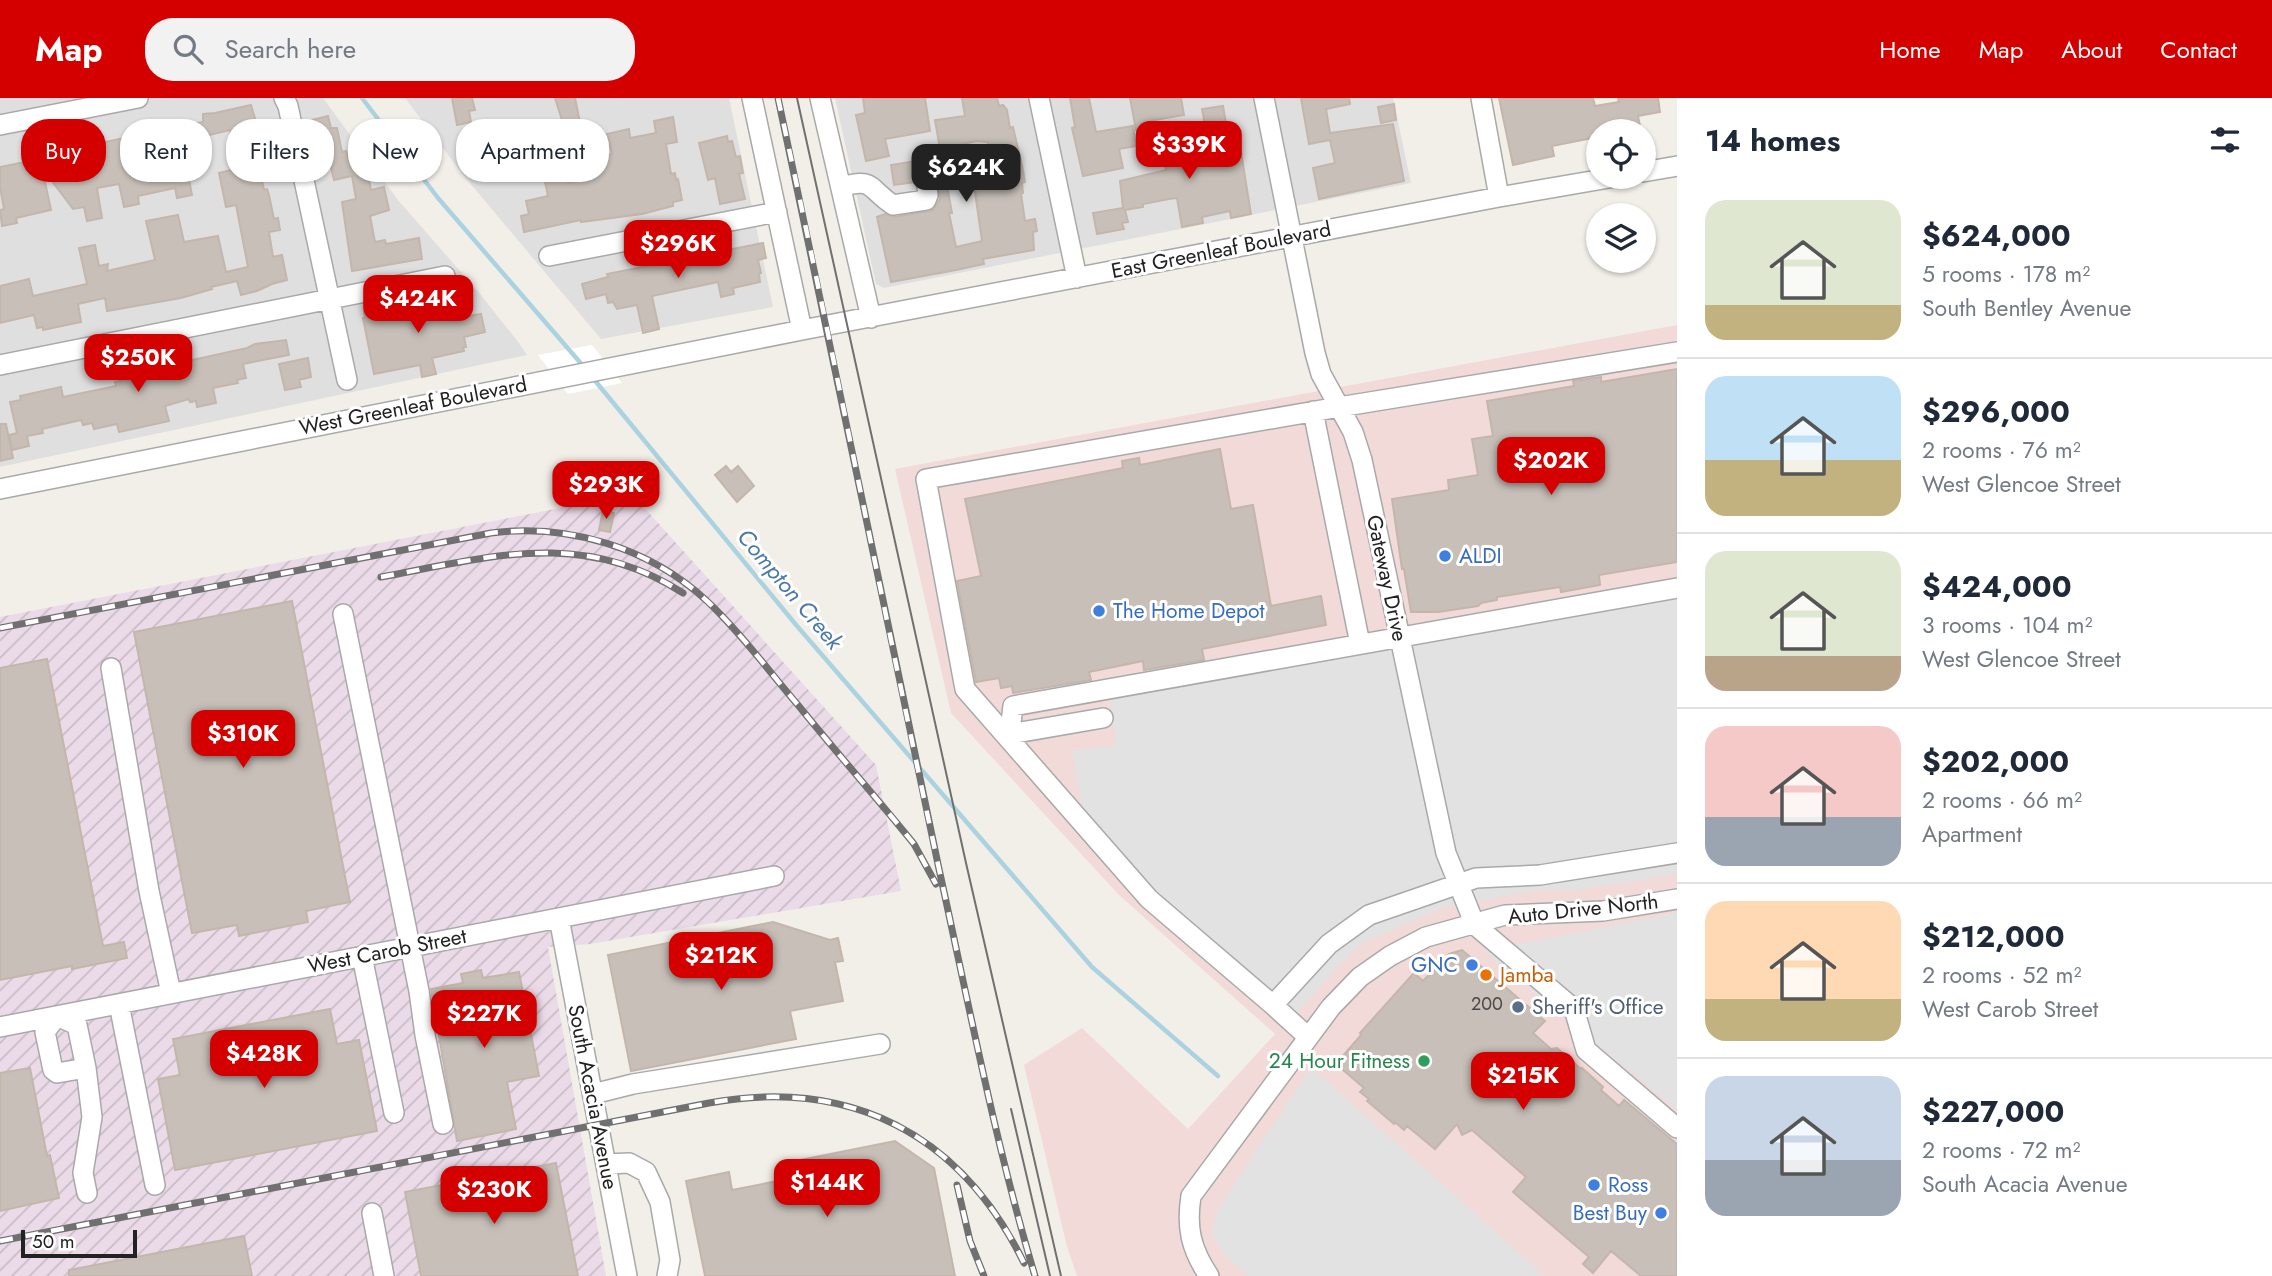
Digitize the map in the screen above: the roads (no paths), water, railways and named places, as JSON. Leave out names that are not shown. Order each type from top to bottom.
[{"type":"street","points":[[0,125],[138,98]]},
{"type":"street","points":[[284,98],[288,106],[347,380]]},
{"type":"street","points":[[752,98],[802,330]]},
{"type":"street","points":[[1040,98],[1077,278]]},
{"type":"street","name":"Gateway Drive","points":[[1264,98],[1315,353],[1321,374],[1353,432],[1362,460],[1446,853],[1475,925]]},
{"type":"street","points":[[1481,98],[1499,197]]},
{"type":"street","points":[[824,99],[871,318]]},
{"type":"street","points":[[1656,170],[1677,166]]},
{"type":"street","name":"East Greenleaf Boulevard","points":[[827,325],[1293,235],[1586,182]]},
{"type":"street","points":[[841,187],[863,183],[871,185],[893,205],[926,200],[927,187]]},
{"type":"street","points":[[549,256],[777,212]]},
{"type":"street","points":[[0,365],[445,276]]},
{"type":"street","name":"West Greenleaf Boulevard","points":[[0,489],[827,325]]},
{"type":"street","points":[[1308,1037],[1149,899],[1009,736],[965,689],[926,479],[1313,411],[1677,352]]},
{"type":"street","points":[[1313,411],[1360,644]]},
{"type":"street","points":[[1009,736],[1013,706],[1677,588]]},
{"type":"street","points":[[343,614],[443,1124]]},
{"type":"street","points":[[111,668],[149,891],[171,993]]},
{"type":"street","points":[[1009,736],[1104,718]]},
{"type":"street","points":[[1273,1005],[1329,944],[1369,915],[1476,878],[1540,875],[1677,853]]},
{"type":"street","name":"West Carob Street","points":[[0,1027],[774,876]]},
{"type":"street","name":"Auto Drive North","points":[[1209,1276],[1195,1252],[1188,1219],[1191,1196],[1331,1006],[1360,977],[1390,956],[1426,937],[1505,915],[1603,911],[1677,899]]},
{"type":"street","name":"South Acacia Avenue","points":[[559,918],[627,1276]]},
{"type":"street","points":[[1475,925],[1574,1009],[1586,1050],[1677,1128]]},
{"type":"street","points":[[362,956],[394,1113]]},
{"type":"street","points":[[119,1004],[155,1185]]},
{"type":"street","points":[[86,1068],[57,1073],[52,1070],[46,1032],[57,1016],[77,1025],[86,1068],[92,1117],[83,1174],[87,1193]]},
{"type":"street","points":[[593,1094],[633,1084],[880,1044]]},
{"type":"street","points":[[606,1164],[629,1163],[646,1172],[660,1202],[670,1260],[667,1276]]},
{"type":"street","points":[[372,1213],[384,1276]]},
{"type":"waterway","name":"Compton Creek","points":[[362,98],[438,198],[584,367]]},
{"type":"waterway","name":"Compton Creek","points":[[592,377],[797,626],[1092,967],[1218,1076]]},
{"type":"tram line","points":[[797,98],[966,863],[1061,1276]]},
{"type":"tram line","points":[[1011,1109],[1050,1276]]},
{"type":"railway","points":[[778,98],[972,1022],[1007,1175],[1035,1276]]},
{"type":"railway","points":[[0,628],[491,533],[550,532],[607,543],[634,554],[685,582],[719,613],[914,844],[936,884]]},
{"type":"railway","points":[[381,577],[498,556],[572,554],[609,560],[645,573],[683,593]]},
{"type":"railway","points":[[0,1241],[709,1103],[760,1097],[809,1099],[854,1108],[896,1125],[934,1149],[968,1180],[998,1218],[1024,1263]]},
{"type":"railway","points":[[957,1185],[970,1241],[984,1276]]},
{"type":"place","name":"ALDI","points":[[1445,556]]},
{"type":"place","name":"The Home Depot","points":[[1099,611]]},
{"type":"place","name":"GNC","points":[[1472,965]]},
{"type":"place","name":"Jamba","points":[[1486,975]]},
{"type":"place","name":"Sheriff's Office","points":[[1518,1007]]},
{"type":"place","name":"24 Hour Fitness","points":[[1424,1061]]},
{"type":"place","name":"Ross","points":[[1594,1185]]},
{"type":"place","name":"Best Buy","points":[[1661,1213]]}]
